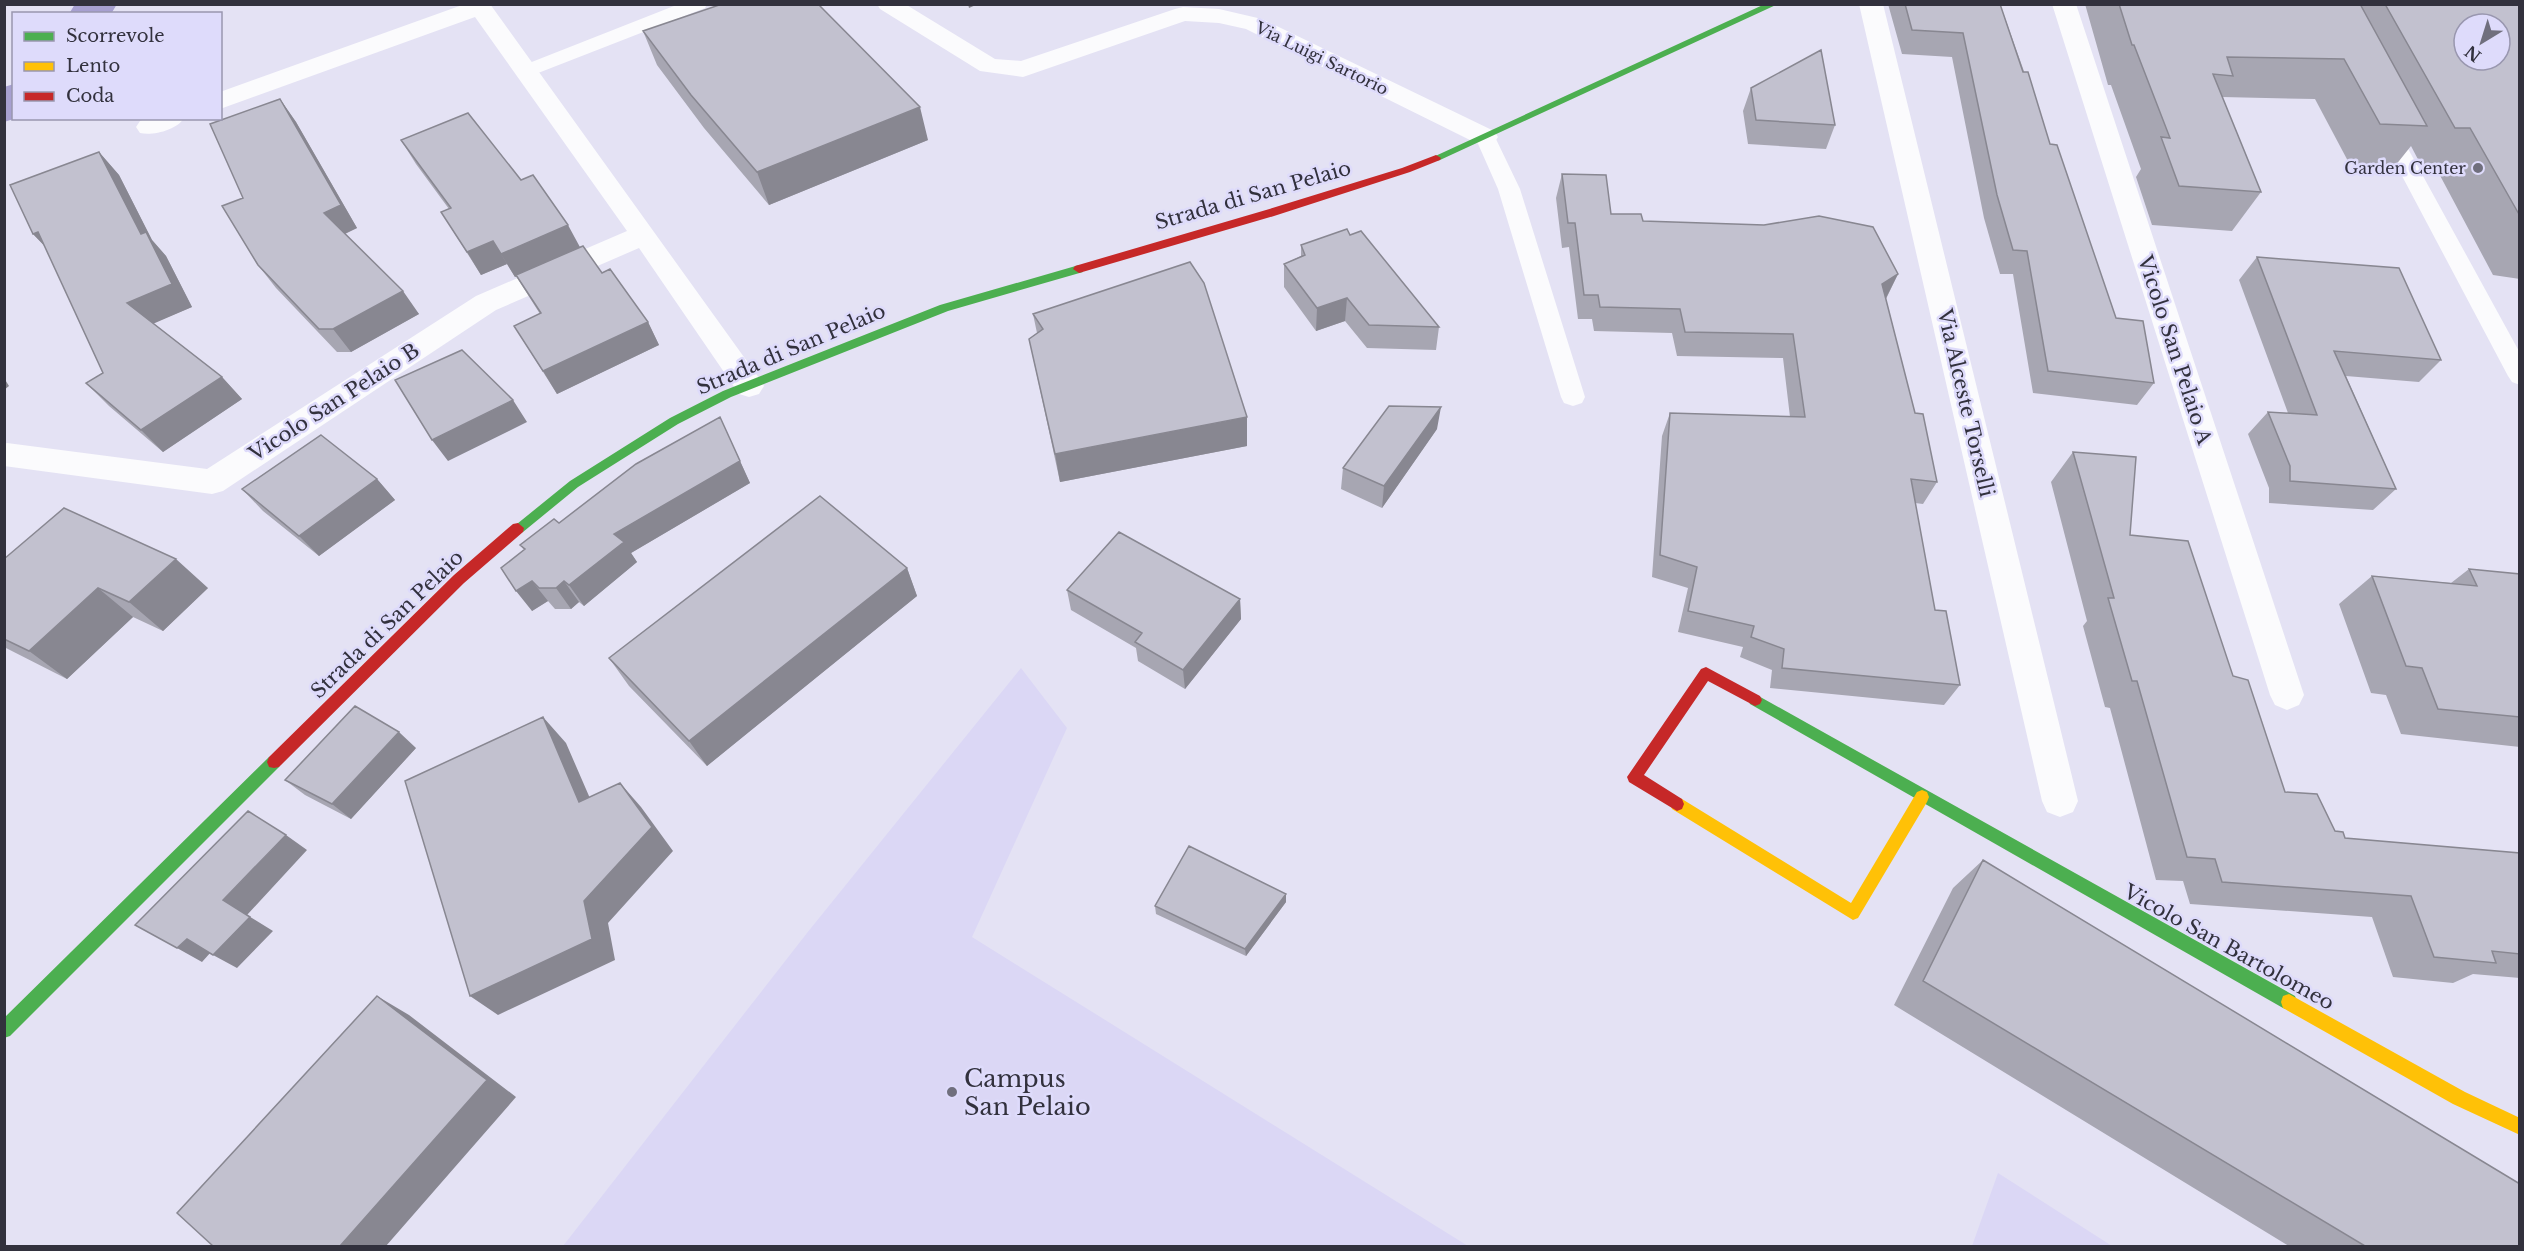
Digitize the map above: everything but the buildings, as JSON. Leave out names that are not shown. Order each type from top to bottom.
[{"type":"street","name":"Via Luigi Sartorio","points":[[888,4],[989,66],[1023,69],[1183,14],[1219,16],[1254,24],[1485,137]]},
{"type":"street","name":"Strada di San Pelaio","points":[[4,1030],[459,579],[515,530],[574,484],[624,450],[674,421],[749,386],[944,308],[1406,170],[1485,137],[1774,4]]},
{"type":"street","name":"Via Alceste Torselli","points":[[1871,4],[2060,801]]},
{"type":"street","name":"Vicolo San Pelaio A","points":[[2064,4],[2287,695]]},
{"type":"street","points":[[222,100],[485,6],[526,71],[749,386]]},
{"type":"street","name":"Vicolo San Pelaio B","points":[[7,455],[212,482],[486,303],[644,235]]},
{"type":"street","name":"Vicolo San Bartolomeo","points":[[1922,797],[1853,913],[1634,777],[1706,673],[1922,797],[2459,1098],[2520,1127]]},
{"type":"lane","points":[[526,71],[698,4]]},
{"type":"lane","points":[[2376,108],[2520,376]]},
{"type":"lane","points":[[1485,137],[1509,189],[1573,398]]},
{"type":"shaded area","name":"Campus San Pelaio","points":[[1021,668],[1067,728],[972,937],[1468,1246],[563,1246],[807,933]]},
{"type":"shaded area","points":[[1998,1173],[2112,1246],[1972,1246]]},
{"type":"waterway","points":[[91,12],[97,4]]},
{"type":"waterway","points":[[4,108],[12,100]]},
{"type":"traffic: fast","points":[[1436,158],[1774,4]]},
{"type":"traffic: fast","points":[[518,528],[574,484],[674,421],[727,394],[944,308],[1079,269]]},
{"type":"traffic: fast","points":[[1755,700],[2289,1002]]},
{"type":"traffic: fast","points":[[4,1030],[274,762]]},
{"type":"traffic: slow","points":[[1677,804],[1853,913],[1922,797]]},
{"type":"traffic: slow","points":[[2289,1002],[2459,1098],[2520,1127]]},
{"type":"traffic: jam","points":[[1079,269],[1270,213],[1406,170],[1436,158]]},
{"type":"traffic: jam","points":[[274,762],[459,579],[518,528]]},
{"type":"traffic: jam","points":[[1677,804],[1634,777],[1706,673],[1755,700]]},
{"type":"place","name":"Garden Center","points":[[2478,168]]},
{"type":"place","name":"Campus San Pelaio","points":[[952,1092]]}]
